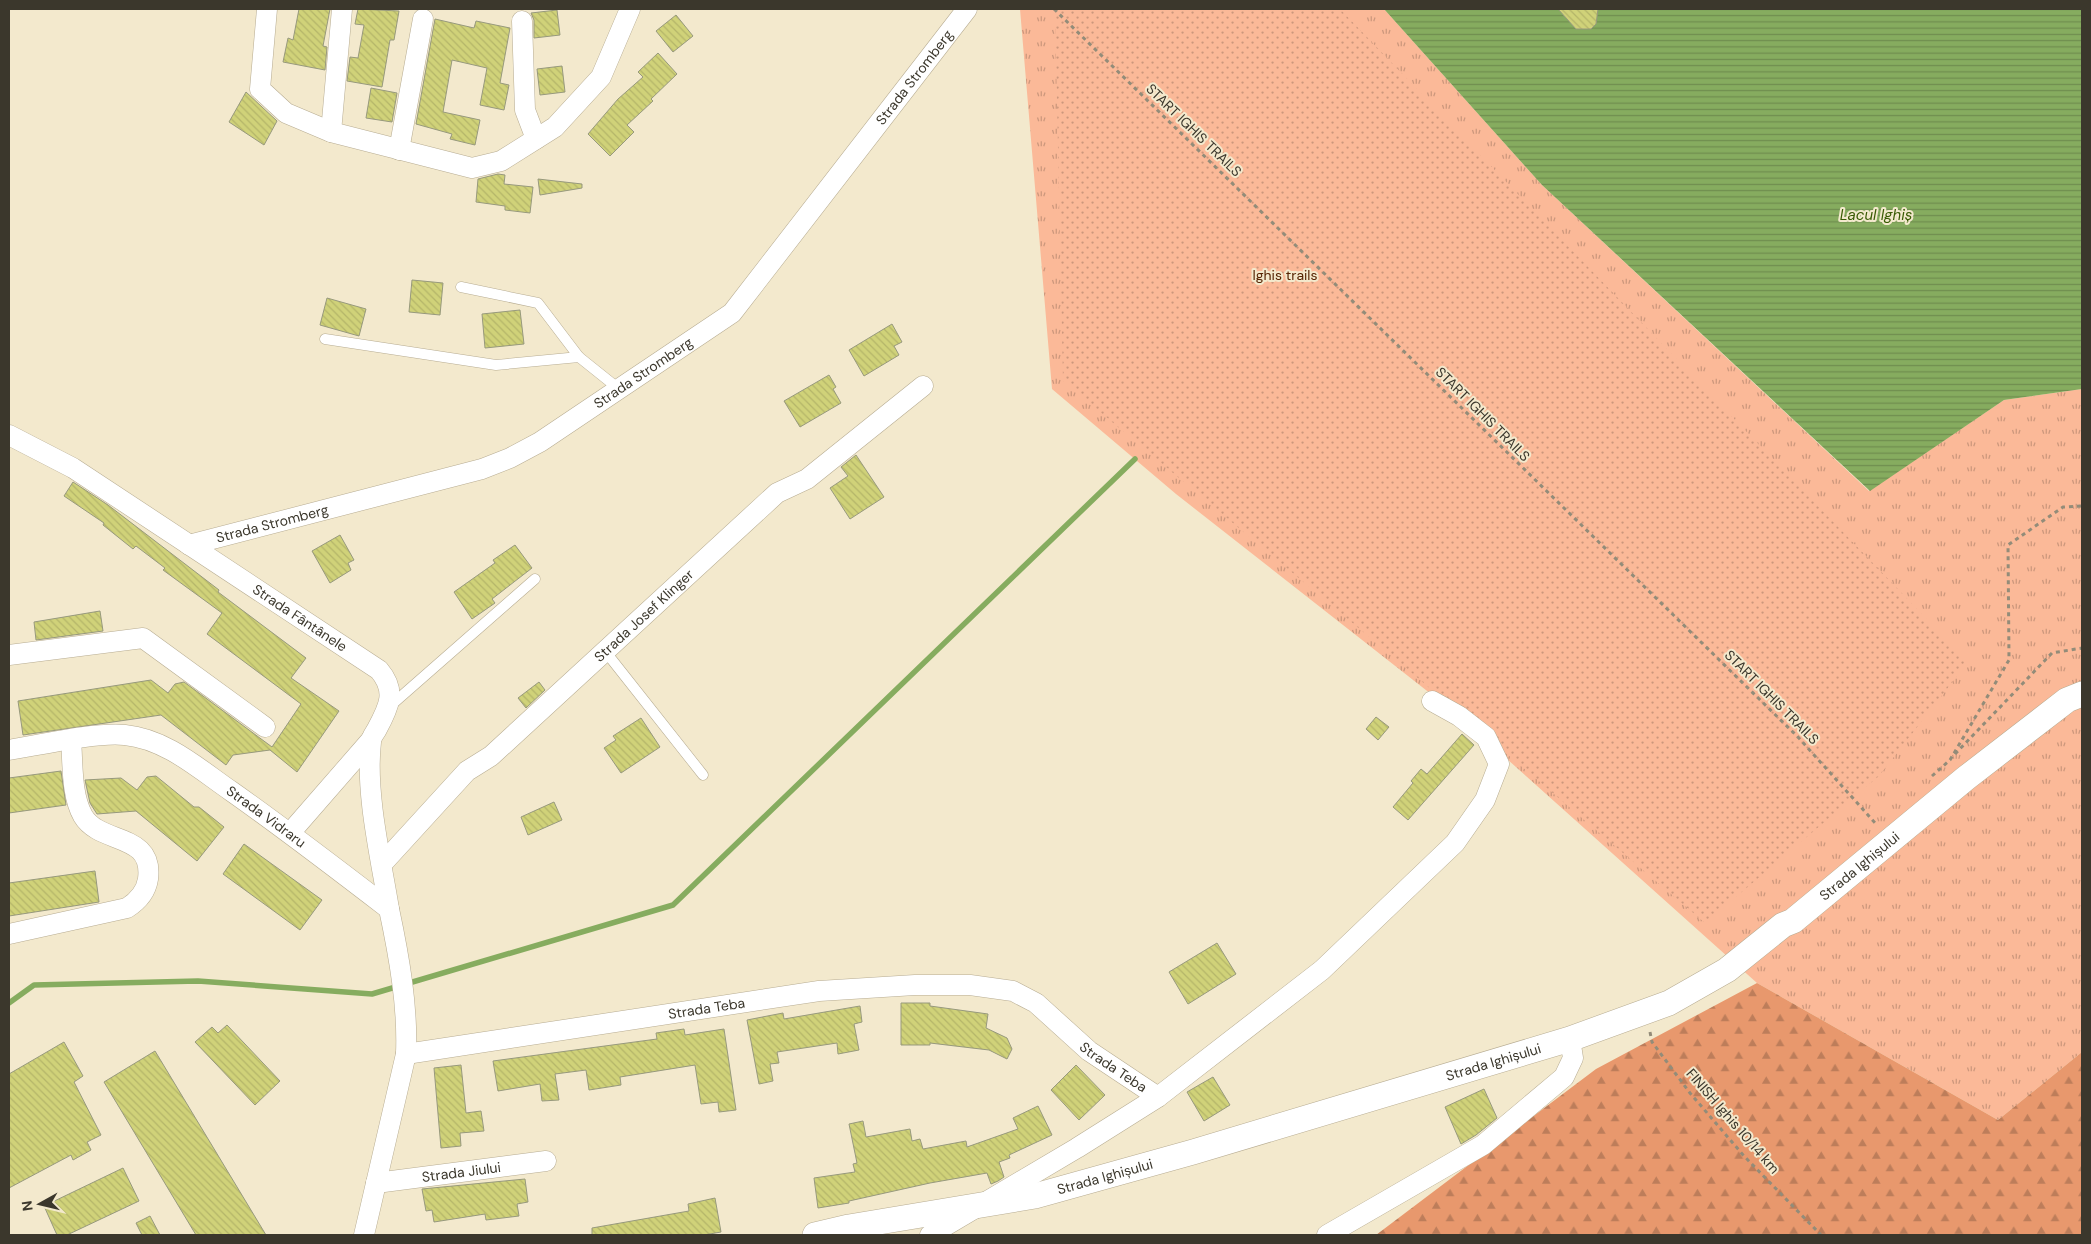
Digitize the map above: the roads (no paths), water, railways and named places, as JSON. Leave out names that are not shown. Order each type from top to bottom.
[{"type":"street","points":[[268,9],[260,89],[286,114],[331,132],[472,168],[501,161],[555,127],[601,77],[630,9]]},
{"type":"street","points":[[331,132],[342,9]]},
{"type":"street","name":"Strada Stromberg","points":[[189,545],[482,469],[510,458],[540,442],[732,313],[967,9]]},
{"type":"street","points":[[399,150],[423,19]]},
{"type":"street","points":[[522,21],[526,110],[536,139]]},
{"type":"street","name":"Strada Josef Klinger","points":[[382,864],[467,771],[491,756],[777,493],[807,479],[923,386]]},
{"type":"street","name":"Strada Fântânele","points":[[9,435],[73,468],[379,670],[389,684],[391,692],[388,708],[371,740],[370,784],[389,909]]},
{"type":"street","points":[[9,655],[143,638],[265,727]]},
{"type":"street","name":"Strada Ighișului","points":[[815,1235],[982,1203],[1035,1196],[1184,1154],[1570,1039],[1669,1003],[1727,970],[1784,925],[1793,921],[2037,722],[2068,700],[2082,694]]},
{"type":"street","points":[[930,1235],[1077,1148],[1158,1097],[1322,970],[1455,843],[1480,807],[1499,764],[1486,737],[1459,716],[1432,701]]},
{"type":"street","name":"Strada Vidraru","points":[[9,750],[71,740],[125,735],[155,743],[180,755],[290,832],[389,909]]},
{"type":"street","points":[[9,934],[126,908],[140,899],[147,883],[148,866],[139,849],[125,839],[96,830],[83,816],[77,799],[71,740]]},
{"type":"street","points":[[290,832],[371,740]]},
{"type":"street","points":[[364,1235],[407,1045],[398,954],[389,909]]},
{"type":"street","name":"Strada Teba","points":[[407,1045],[819,990],[915,985],[970,985],[1013,991],[1036,1003],[1088,1051],[1158,1097]]},
{"type":"street","points":[[1327,1235],[1483,1145],[1564,1077],[1573,1058],[1570,1039]]},
{"type":"street","name":"Strada Jiului","points":[[376,1184],[546,1160]]},
{"type":"lane","points":[[461,287],[538,303],[579,357],[620,389]]},
{"type":"lane","points":[[325,339],[496,365],[579,357]]},
{"type":"lane","points":[[388,708],[535,579]]},
{"type":"lane","points":[[605,651],[703,775]]},
{"type":"water","name":"Lacul Ighiș","points":[[1384,9],[1559,9],[1576,29],[1590,29],[1596,24],[1597,12],[1594,9],[2082,9],[2082,389],[2004,400],[1870,491],[1542,185]]},
{"type":"waterway","points":[[9,1003],[34,985],[198,981],[372,994],[673,905],[1135,459]]},
{"type":"park label","name":"Ighis trails","points":[[1285,275]]}]
